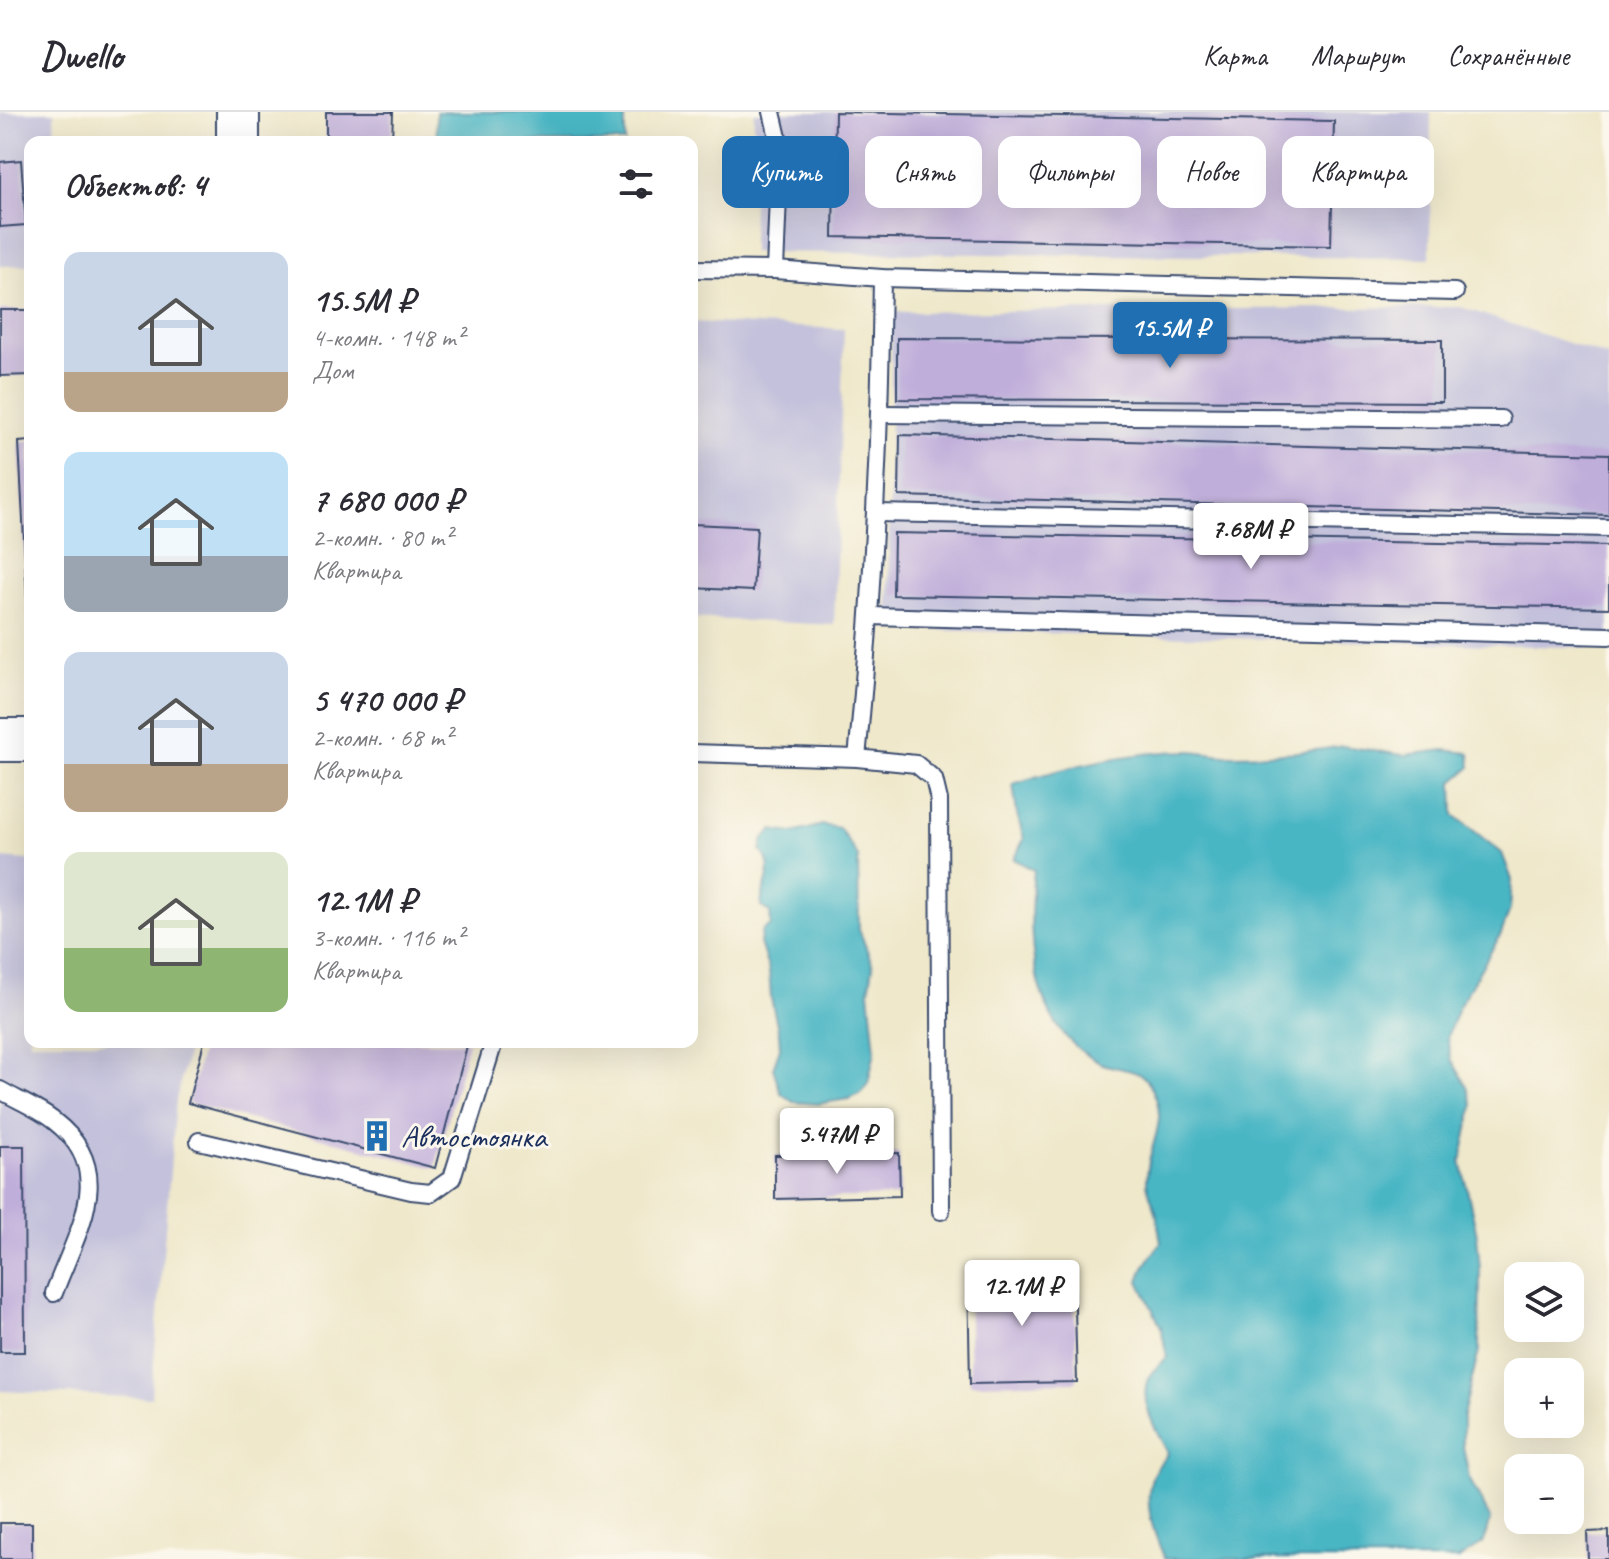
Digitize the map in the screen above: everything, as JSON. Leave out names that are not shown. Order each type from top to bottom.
[{"type":"street","points":[[238,112],[238,136]]},
{"type":"street","points":[[0,740],[24,740]]},
{"type":"lane","points":[[772,112],[780,146],[775,270]]},
{"type":"lane","points":[[698,269],[775,270],[882,278],[1455,292]]},
{"type":"lane","points":[[857,758],[876,513],[882,278]]},
{"type":"lane","points":[[880,414],[1501,419]]},
{"type":"lane","points":[[876,513],[1609,528]]},
{"type":"lane","points":[[870,616],[1609,636]]},
{"type":"lane","points":[[698,753],[857,758],[916,764],[934,779],[939,800],[941,1211]]},
{"type":"lane","points":[[199,1141],[411,1191],[431,1193],[452,1178],[492,1048]]},
{"type":"lane","points":[[0,1090],[52,1120],[76,1141],[89,1167],[89,1197],[54,1293]]},
{"type":"shaded area","points":[[0,112],[54,112],[55,136],[24,136],[24,265],[0,266]]},
{"type":"shaded area","points":[[754,112],[1431,112],[1431,136],[1282,136],[1282,208],[1430,208],[1430,258],[752,252],[753,208],[849,208],[849,136],[754,136]]},
{"type":"shaded area","points":[[1461,307],[1609,357],[1609,648],[888,629],[892,312]]},
{"type":"shaded area","points":[[698,322],[844,329],[834,625],[698,618]]},
{"type":"shaded area","points":[[0,858],[24,860],[24,1048],[189,1048],[176,1100],[151,1398],[0,1391]]},
{"type":"water","points":[[436,112],[625,112],[625,136],[437,136]]},
{"type":"water","points":[[1343,746],[1404,755],[1444,750],[1470,753],[1471,767],[1453,782],[1454,815],[1502,853],[1512,880],[1510,909],[1501,934],[1458,1008],[1447,1037],[1451,1059],[1467,1086],[1473,1106],[1461,1161],[1477,1235],[1480,1269],[1479,1351],[1463,1415],[1463,1446],[1469,1478],[1490,1518],[1484,1542],[1459,1559],[1165,1559],[1153,1529],[1149,1496],[1153,1475],[1168,1453],[1150,1415],[1145,1394],[1150,1375],[1167,1357],[1161,1327],[1139,1281],[1144,1267],[1161,1242],[1147,1182],[1159,1109],[1144,1077],[1098,1062],[1075,1046],[1057,1026],[1045,1002],[1033,951],[1034,870],[1014,859],[1024,839],[1013,784],[1078,766],[1145,754],[1189,751],[1226,755],[1270,754]]},
{"type":"water","points":[[822,825],[839,828],[858,856],[859,929],[873,966],[869,991],[875,1051],[868,1083],[861,1093],[849,1099],[817,1104],[793,1102],[781,1093],[773,1068],[780,1048],[769,971],[760,943],[762,931],[771,925],[770,913],[761,906],[769,871],[761,850],[764,838],[773,830],[793,833]]},
{"type":"building","points":[[326,112],[393,112],[392,136],[326,136]]},
{"type":"building","points":[[835,112],[1334,121],[1334,136],[1282,136],[1282,208],[1332,208],[1331,246],[833,237],[833,208],[849,208],[849,136],[835,136]]},
{"type":"building","points":[[21,160],[24,225],[0,227],[0,162]]},
{"type":"building","points":[[0,310],[24,310],[24,375],[0,376]]},
{"type":"building","points":[[897,338],[1442,340],[1442,402],[897,399]]},
{"type":"building","points":[[900,435],[1609,454],[1609,515],[899,496]]},
{"type":"building","points":[[19,442],[24,442],[24,540]]},
{"type":"building","points":[[698,524],[757,527],[753,591],[698,588]]},
{"type":"building","points":[[894,533],[1609,546],[1609,608],[893,595]]},
{"type":"building","name":"Автостоянка","points":[[202,1048],[466,1048],[435,1168],[188,1103]]},
{"type":"building","points":[[0,1146],[24,1146],[25,1352],[0,1352]]},
{"type":"building","points":[[899,1153],[900,1196],[775,1199],[775,1155]]},
{"type":"building","points":[[1074,1272],[1077,1382],[970,1384],[968,1274]]},
{"type":"building","points":[[0,1523],[32,1523],[32,1559],[0,1559]]},
{"type":"building","points":[[1609,1531],[1609,1559],[1588,1559],[1587,1532]]},
{"type":"place","name":"Автостоянка","points":[[377,1136]]}]
